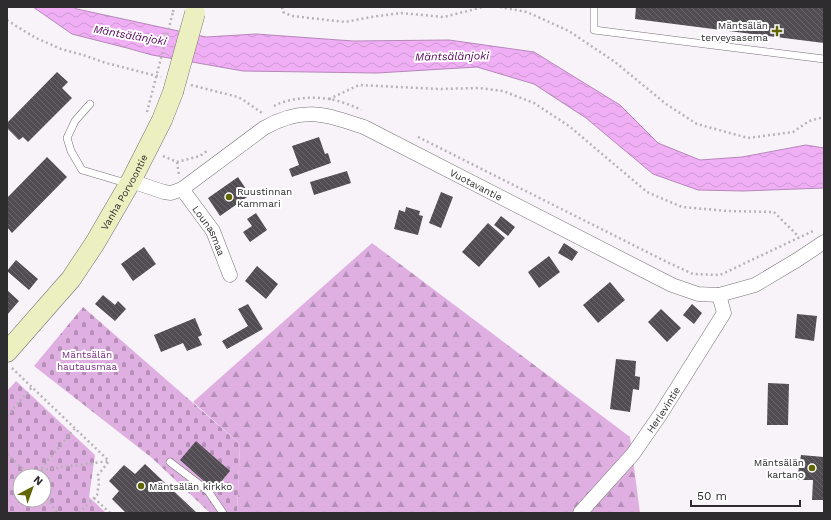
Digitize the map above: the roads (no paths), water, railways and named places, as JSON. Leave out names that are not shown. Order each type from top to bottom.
[{"type":"main road","name":"Vanha Porvoontie","points":[[7,352],[71,278],[95,243],[131,181],[162,120],[195,10]]},
{"type":"street","name":"Vuotavantie","points":[[131,181],[164,192],[171,193],[182,189],[264,128],[291,116],[314,114],[335,117],[364,127],[672,285],[698,294],[719,295],[755,285],[824,242]]},
{"type":"street","name":"Lounasmaa","points":[[182,189],[213,231],[230,275]]},
{"type":"street","name":"Herlevintie","points":[[580,513],[633,454],[660,415],[724,313],[719,295]]},
{"type":"lane","points":[[594,7],[594,30],[824,59]]},
{"type":"lane","points":[[90,104],[75,121],[67,138],[71,151],[82,170],[119,181],[131,181]]},
{"type":"lane","points":[[170,462],[208,491],[224,513]]},
{"type":"water","name":"Mäntsälänjoki","points":[[33,7],[73,7],[206,37],[256,34],[353,41],[449,40],[534,52],[620,105],[658,143],[700,160],[742,157],[806,145],[824,148],[824,188],[743,191],[698,190],[653,174],[586,118],[534,84],[477,67],[377,73],[243,71],[152,55],[72,34]]},
{"type":"place","name":"Mäntsälän terveysasema","points":[[777,31]]},
{"type":"place","name":"Ruustinnan Kammari","points":[[229,197]]},
{"type":"place","name":"Mäntsälän kartano","points":[[812,468]]},
{"type":"place","name":"Mäntsälän kirkko","points":[[141,486]]},
{"type":"park label","name":"Mäntsälän hautausmaa","points":[[87,360]]}]
